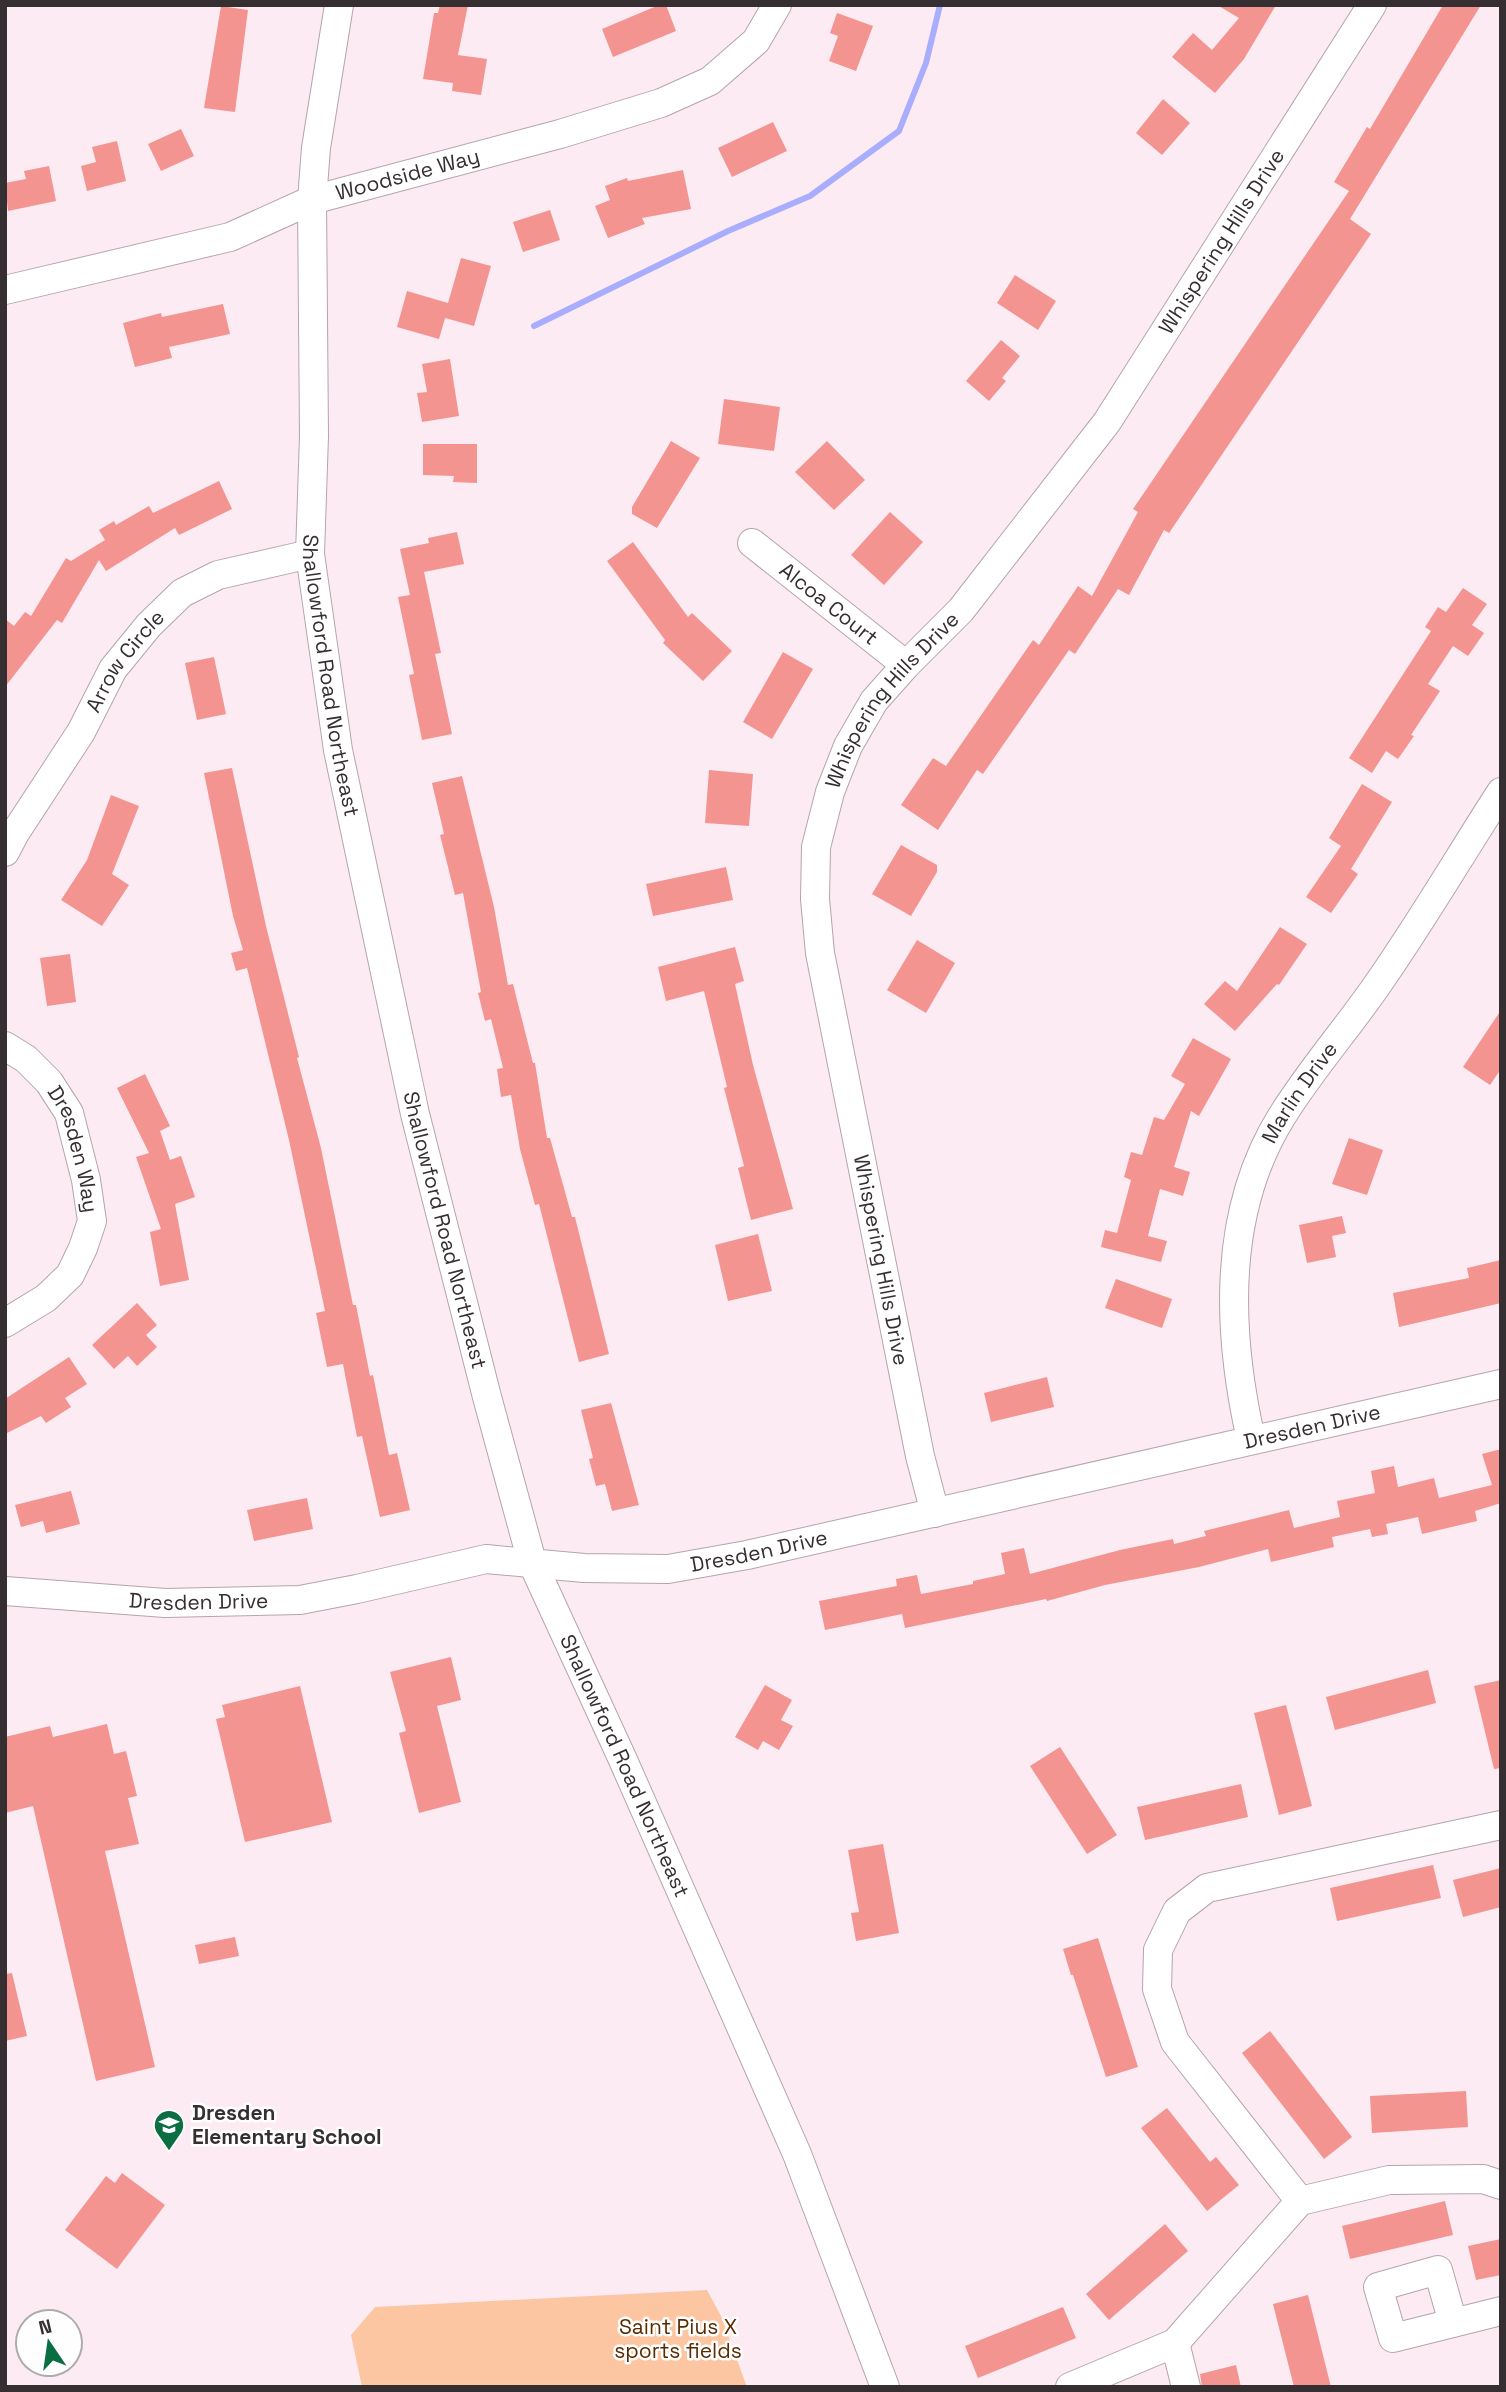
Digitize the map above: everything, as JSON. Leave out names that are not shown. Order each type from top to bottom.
[{"type":"street","name":"Shallowford Road Northeast","points":[[339,5],[316,148],[312,200],[314,436],[310,554],[338,750],[415,1114],[532,1562],[623,1760],[797,2154],[885,2387]]},
{"type":"street","name":"Woodside Way","points":[[5,290],[230,237],[312,200],[560,134],[661,103],[710,81],[756,41],[777,5]]},
{"type":"street","name":"Whispering Hills Drive","points":[[935,1513],[920,1457],[820,953],[814,899],[816,847],[834,780],[848,746],[874,701],[961,610],[1107,422],[1372,5]]},
{"type":"street","name":"Alcoa Court","points":[[752,543],[906,665]]},
{"type":"street","name":"Arrow Circle","points":[[9,838],[81,732],[113,669],[149,625],[182,593],[218,575],[310,554]]},
{"type":"street","name":"Marlin Drive","points":[[1251,1439],[1241,1384],[1233,1286],[1245,1207],[1258,1164],[1281,1117],[1423,919],[1501,792]]},
{"type":"street","name":"Dresden Way","points":[[5,1046],[26,1059],[49,1082],[69,1113],[86,1180],[92,1222],[70,1275],[46,1298],[5,1323]]},
{"type":"street","name":"Dresden Drive","points":[[5,1591],[165,1603],[300,1600],[486,1559],[583,1568],[668,1569],[747,1555],[1501,1384]]},
{"type":"street","points":[[1300,2201],[1175,2042],[1157,1989],[1158,1950],[1177,1910],[1207,1888],[1501,1825]]},
{"type":"street","points":[[1070,2387],[1175,2343],[1300,2201],[1389,2180],[1483,2179],[1501,2185]]},
{"type":"street","points":[[1452,2323],[1501,2311]]},
{"type":"street","points":[[1175,2343],[1186,2387]]},
{"type":"green space","name":"Saint Pius X sports fields","points":[[707,2290],[721,2316],[747,2387],[362,2387],[351,2335],[375,2307]]},
{"type":"building","points":[[440,5],[468,5],[458,55],[487,59],[481,95],[452,91],[453,83],[423,79],[434,13],[438,13]]},
{"type":"building","points":[[659,5],[666,5],[676,31],[613,57],[602,29]]},
{"type":"building","points":[[1217,5],[1276,5],[1244,59],[1215,93],[1172,57],[1193,33],[1212,50],[1239,18]]},
{"type":"building","points":[[1443,5],[1481,5],[1350,219],[1371,234],[1169,533],[1164,530],[1129,595],[1118,589],[1075,654],[1069,650],[983,774],[977,770],[938,830],[901,805],[933,758],[946,766],[1033,640],[1039,645],[1078,586],[1092,596],[1138,512],[1133,509],[1349,191],[1334,182],[1367,127],[1370,129]]},
{"type":"building","points":[[221,6],[248,10],[235,112],[204,108]]},
{"type":"building","points":[[837,13],[873,26],[856,71],[829,61],[838,36],[830,33]]},
{"type":"building","points":[[1163,99],[1190,123],[1162,155],[1136,133]]},
{"type":"building","points":[[773,122],[787,151],[732,177],[718,148]]},
{"type":"building","points":[[181,129],[194,156],[161,171],[148,144]]},
{"type":"building","points":[[117,141],[126,181],[87,191],[81,166],[96,162],[92,147]]},
{"type":"building","points":[[49,166],[56,201],[8,211],[5,183],[26,179],[24,171]]},
{"type":"building","points":[[683,170],[691,209],[642,218],[645,224],[608,238],[595,206],[610,200],[605,186],[627,178],[628,181]]},
{"type":"building","points":[[550,210],[560,240],[523,252],[513,222]]},
{"type":"building","points":[[461,258],[491,266],[474,326],[445,318],[439,339],[397,327],[407,291],[448,303]]},
{"type":"building","points":[[1015,275],[1056,301],[1038,330],[997,303]]},
{"type":"building","points":[[223,304],[230,334],[169,347],[172,358],[135,367],[123,323],[161,313],[162,317]]},
{"type":"building","points":[[1001,340],[1020,356],[1002,378],[1006,381],[989,401],[966,381]]},
{"type":"building","points":[[450,359],[459,416],[422,422],[417,393],[427,392],[422,364]]},
{"type":"building","points":[[724,399],[780,407],[774,451],[718,444]]},
{"type":"building","points":[[671,441],[700,458],[657,528],[632,514],[632,507]]},
{"type":"building","points":[[827,441],[865,480],[834,510],[795,472]]},
{"type":"building","points":[[423,444],[477,444],[477,483],[453,482],[454,476],[423,475]]},
{"type":"building","points":[[219,481],[232,509],[179,535],[175,528],[106,571],[99,560],[62,623],[57,620],[5,687],[5,619],[14,626],[25,612],[31,616],[66,558],[71,561],[105,540],[99,530],[114,521],[116,525],[149,506],[153,513]]},
{"type":"building","points":[[890,512],[923,542],[884,585],[851,555]]},
{"type":"building","points":[[457,532],[464,564],[424,572],[441,653],[435,654],[452,734],[422,740],[409,675],[414,674],[398,597],[410,595],[400,549],[429,543],[428,538]]},
{"type":"building","points":[[633,542],[688,617],[692,613],[732,651],[703,681],[663,643],[665,640],[607,561]]},
{"type":"building","points":[[1463,588],[1487,604],[1472,625],[1484,633],[1468,656],[1453,646],[1428,684],[1440,691],[1411,735],[1414,736],[1398,759],[1386,751],[1372,773],[1349,758],[1431,631],[1425,627],[1438,607],[1446,612]]},
{"type":"building","points":[[783,652],[813,669],[772,739],[743,722]]},
{"type":"building","points":[[214,657],[226,714],[197,720],[185,663]]},
{"type":"building","points":[[232,768],[266,926],[321,1148],[370,1376],[373,1375],[389,1455],[397,1453],[410,1510],[380,1517],[362,1436],[357,1437],[343,1364],[327,1367],[316,1313],[325,1311],[289,1140],[247,968],[236,971],[231,953],[243,950],[233,916],[204,773]]},
{"type":"building","points":[[709,770],[753,774],[749,826],[705,823]]},
{"type":"building","points":[[462,776],[494,907],[508,985],[513,984],[535,1063],[547,1138],[550,1138],[572,1217],[575,1217],[609,1354],[579,1362],[539,1204],[535,1205],[520,1149],[511,1095],[501,1097],[497,1069],[503,1068],[491,1019],[485,1021],[478,993],[481,992],[463,893],[455,895],[440,835],[444,834],[432,783]]},
{"type":"building","points":[[1362,784],[1392,802],[1351,869],[1358,874],[1331,913],[1306,897],[1341,846],[1329,838]]},
{"type":"building","points":[[111,795],[139,806],[112,874],[129,885],[102,926],[61,900],[87,860]]},
{"type":"building","points":[[901,845],[937,865],[937,872],[911,916],[872,894]]},
{"type":"building","points":[[726,867],[733,900],[653,916],[646,884]]},
{"type":"building","points":[[1280,927],[1307,944],[1279,985],[1277,984],[1235,1031],[1204,1004],[1225,981],[1237,991]]},
{"type":"building","points":[[917,940],[955,963],[926,1013],[887,990]]},
{"type":"building","points":[[735,947],[744,981],[735,984],[753,1065],[793,1209],[751,1220],[738,1168],[744,1166],[724,1088],[727,1087],[704,991],[666,1001],[658,967]]},
{"type":"building","points":[[70,954],[76,1002],[47,1006],[40,958]]},
{"type":"building","points":[[1501,1010],[1501,1069],[1490,1085],[1463,1067]]},
{"type":"building","points":[[1193,1038],[1231,1059],[1199,1116],[1191,1111],[1174,1167],[1190,1172],[1183,1196],[1160,1189],[1148,1236],[1167,1241],[1161,1262],[1101,1247],[1105,1230],[1117,1233],[1131,1180],[1124,1177],[1131,1152],[1142,1155],[1154,1117],[1164,1120],[1185,1084],[1171,1076]]},
{"type":"building","points":[[145,1074],[170,1126],[160,1131],[170,1160],[181,1156],[195,1197],[175,1204],[189,1280],[160,1286],[150,1232],[161,1229],[136,1157],[149,1153],[117,1088]]},
{"type":"building","points":[[1349,1138],[1383,1150],[1367,1195],[1332,1184]]},
{"type":"building","points":[[1342,1216],[1346,1233],[1332,1236],[1336,1257],[1307,1263],[1299,1225]]},
{"type":"building","points":[[758,1234],[772,1291],[728,1301],[715,1245]]},
{"type":"building","points":[[1501,1260],[1501,1303],[1399,1327],[1393,1293],[1469,1278],[1467,1268]]},
{"type":"building","points":[[1116,1279],[1172,1299],[1162,1328],[1105,1308]]},
{"type":"building","points":[[137,1303],[157,1325],[146,1335],[157,1347],[137,1366],[128,1356],[114,1369],[92,1345]]},
{"type":"building","points":[[69,1357],[87,1384],[65,1398],[71,1407],[46,1423],[41,1416],[5,1434],[5,1399]]},
{"type":"building","points":[[1047,1377],[1054,1407],[991,1422],[984,1393]]},
{"type":"building","points":[[611,1403],[639,1505],[612,1511],[605,1484],[596,1486],[589,1459],[593,1458],[581,1410]]},
{"type":"building","points":[[1501,1449],[1501,1503],[1475,1511],[1477,1521],[1422,1534],[1418,1517],[1386,1524],[1388,1534],[1372,1537],[1370,1529],[1332,1537],[1334,1547],[1271,1562],[1268,1549],[1199,1567],[1105,1585],[1047,1601],[1046,1599],[905,1628],[902,1614],[825,1630],[819,1601],[897,1586],[896,1579],[917,1575],[921,1594],[973,1584],[973,1581],[1005,1574],[1001,1553],[1024,1548],[1030,1574],[1120,1550],[1173,1539],[1174,1544],[1206,1536],[1204,1531],[1289,1510],[1294,1528],[1340,1517],[1337,1501],[1375,1493],[1371,1471],[1394,1466],[1398,1487],[1434,1478],[1439,1498],[1492,1485],[1482,1454]]},
{"type":"building","points":[[71,1491],[80,1524],[46,1533],[43,1521],[21,1527],[15,1505]]},
{"type":"building","points":[[307,1498],[313,1529],[254,1541],[247,1510]]},
{"type":"building","points":[[451,1657],[461,1700],[437,1706],[461,1802],[419,1813],[399,1733],[406,1731],[390,1672]]},
{"type":"building","points":[[1428,1670],[1436,1703],[1335,1730],[1326,1697]]},
{"type":"building","points":[[1501,1680],[1501,1768],[1494,1769],[1474,1686]]},
{"type":"building","points":[[765,1685],[792,1700],[781,1720],[793,1726],[779,1750],[763,1741],[758,1750],[735,1737]]},
{"type":"building","points":[[300,1686],[332,1822],[245,1842],[216,1719],[225,1717],[222,1705]]},
{"type":"building","points":[[1286,1705],[1312,1806],[1279,1815],[1254,1713]]},
{"type":"building","points":[[107,1724],[114,1754],[126,1751],[137,1796],[128,1798],[139,1844],[105,1851],[155,2067],[96,2081],[33,1806],[5,1813],[5,1737],[50,1726],[53,1737]]},
{"type":"building","points":[[1060,1747],[1117,1835],[1087,1854],[1030,1766]]},
{"type":"building","points":[[1241,1784],[1248,1817],[1145,1840],[1137,1807]]},
{"type":"building","points":[[883,1844],[899,1933],[856,1941],[851,1913],[859,1912],[848,1850]]},
{"type":"building","points":[[1433,1865],[1441,1898],[1337,1921],[1330,1888]]},
{"type":"building","points":[[1501,1868],[1501,1907],[1463,1917],[1453,1880]]},
{"type":"building","points":[[235,1937],[239,1956],[199,1964],[195,1945]]},
{"type":"building","points":[[1098,1938],[1138,2067],[1106,2077],[1063,1949]]},
{"type":"building","points":[[12,1973],[27,2036],[5,2041],[5,1974]]},
{"type":"building","points":[[1270,2031],[1352,2137],[1324,2159],[1242,2053]]},
{"type":"building","points":[[1466,2091],[1468,2127],[1372,2133],[1370,2096]]},
{"type":"building","points":[[1167,2108],[1210,2162],[1216,2157],[1239,2185],[1207,2211],[1141,2128]]},
{"type":"building","points":[[122,2173],[165,2205],[117,2269],[65,2230],[106,2176],[115,2183]]},
{"type":"building","points":[[1445,2201],[1453,2235],[1350,2259],[1342,2226]]},
{"type":"building","points":[[1165,2224],[1188,2251],[1109,2320],[1086,2294]]},
{"type":"building","points":[[1501,2239],[1501,2275],[1476,2280],[1468,2246]]},
{"type":"building","points":[[1308,2295],[1331,2387],[1294,2387],[1273,2304]]},
{"type":"building","points":[[1063,2307],[1076,2338],[978,2378],[965,2346]]},
{"type":"building","points":[[1236,2365],[1241,2387],[1202,2387],[1200,2374]]},
{"type":"waterway","points":[[534,326],[728,231],[810,196],[899,131],[926,63],[940,5]]},
{"type":"place","name":"Dresden Elementary School","points":[[169,2152]]}]
